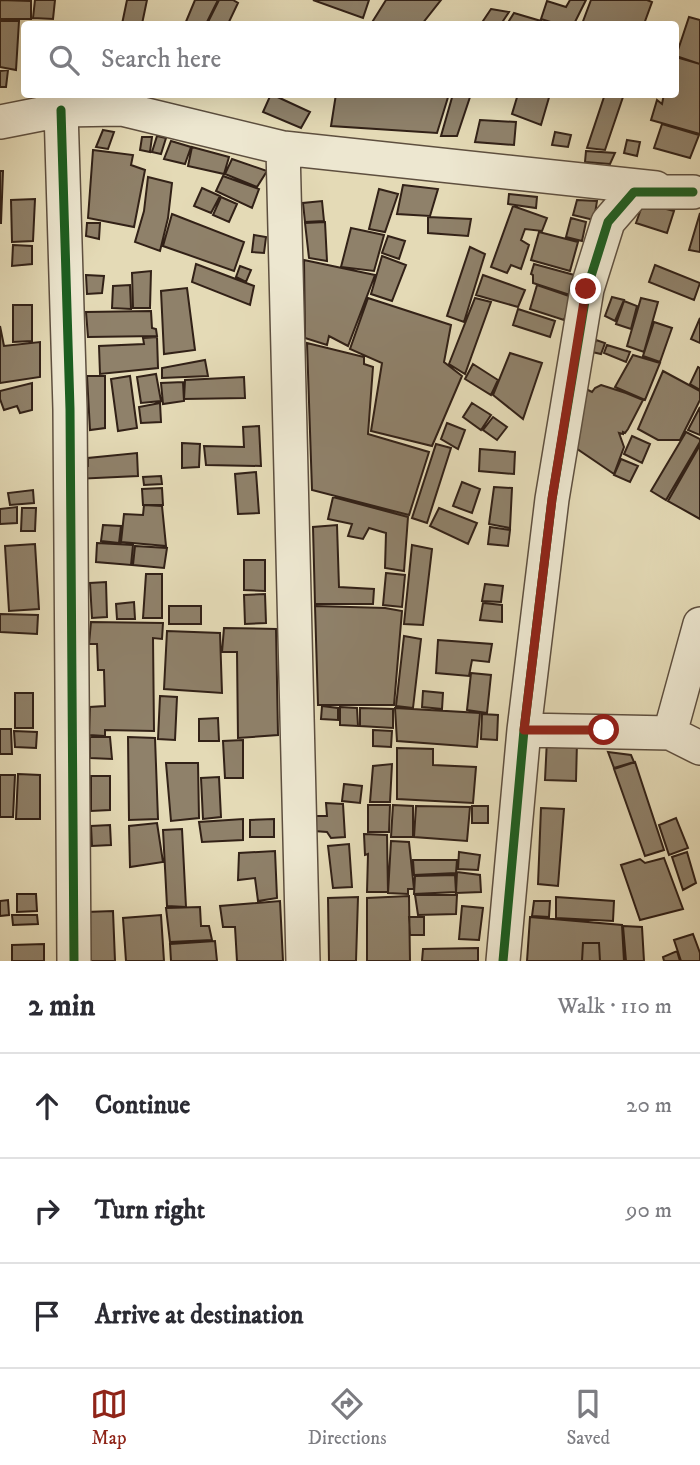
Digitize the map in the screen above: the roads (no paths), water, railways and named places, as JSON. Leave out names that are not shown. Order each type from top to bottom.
[{"type":"street","points":[[0,122],[61,110],[122,109],[283,148],[697,184]]},
{"type":"street","points":[[61,110],[70,409],[74,961]]},
{"type":"street","points":[[283,148],[303,961]]},
{"type":"street","points":[[503,961],[524,730],[552,499],[586,289],[608,222],[634,192],[697,184]]},
{"type":"street","points":[[670,733],[700,624]]},
{"type":"street","points":[[524,730],[670,733],[700,748]]}]
